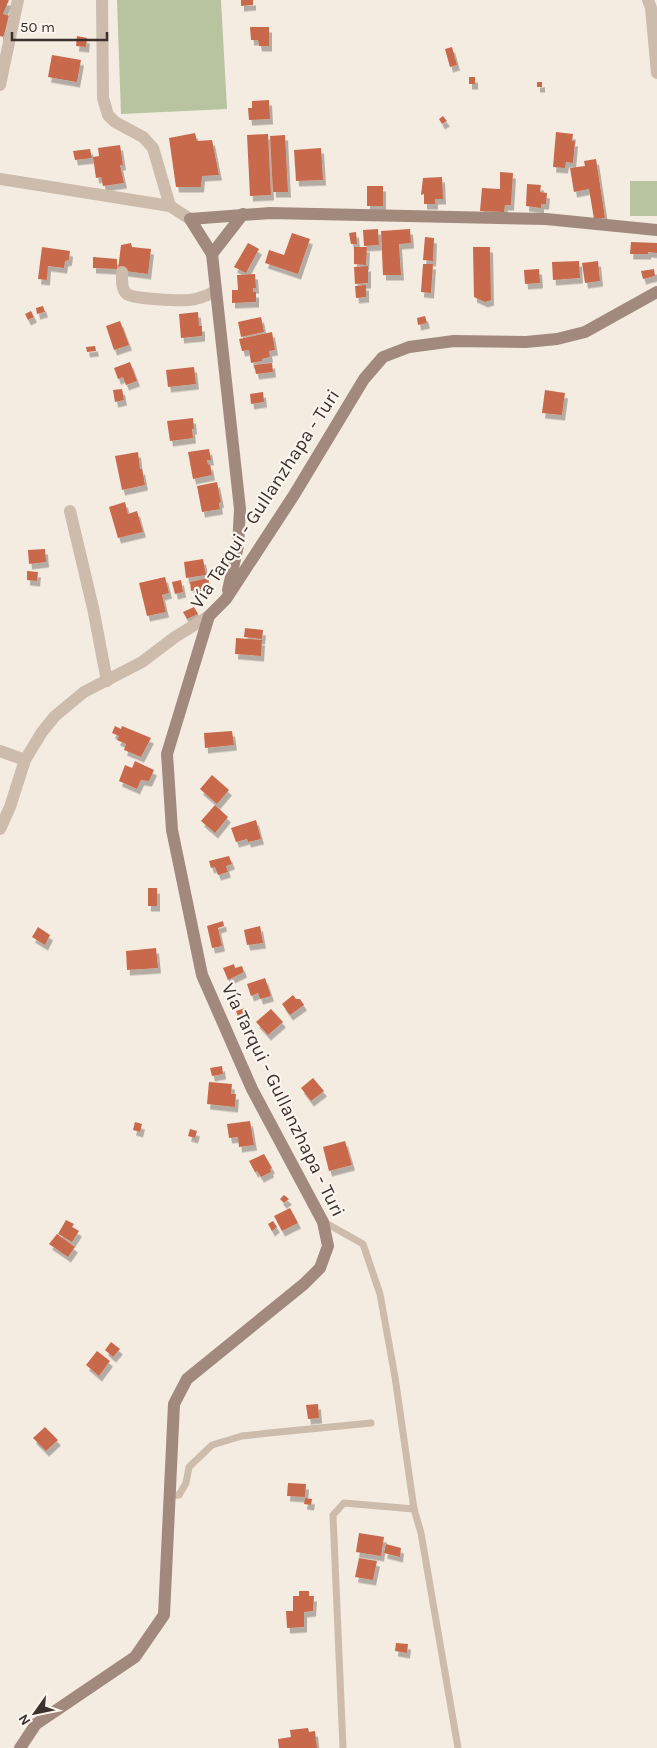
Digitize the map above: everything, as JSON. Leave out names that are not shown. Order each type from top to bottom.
[{"type":"main road","points":[[212,254],[244,214]]},
{"type":"main road","points":[[226,599],[238,546],[240,509],[212,254],[190,219],[244,214],[546,219],[657,230]]},
{"type":"main road","name":"Vía Tarqui - Gullanzhapa - Turi","points":[[20,1748],[36,1724],[136,1657],[164,1615],[174,1404],[187,1379],[304,1284],[320,1268],[328,1246],[323,1222],[252,1089],[202,975],[172,830],[168,754],[209,616],[226,599],[294,496],[364,379],[383,357],[409,347],[454,341],[526,342],[557,339],[586,332],[657,292]]},
{"type":"street","points":[[0,84],[18,0]]},
{"type":"street","points":[[102,0],[102,98],[108,115],[115,122],[143,137],[154,148],[170,206]]},
{"type":"street","points":[[648,0],[651,8],[657,73]]},
{"type":"street","points":[[0,179],[170,206],[190,219]]},
{"type":"street","points":[[122,272],[124,289],[133,296],[152,299],[189,300],[207,296],[215,291]]},
{"type":"street","points":[[70,511],[93,608],[107,681]]},
{"type":"street","points":[[0,829],[10,807],[25,760],[42,732],[55,716],[84,692],[142,662],[174,637],[209,616]]},
{"type":"street","points":[[0,750],[25,760]]},
{"type":"lane","points":[[323,1222],[363,1244],[380,1294],[395,1377],[414,1509],[421,1533],[458,1748]]},
{"type":"lane","points":[[170,1496],[179,1495],[186,1483],[189,1467],[212,1445],[242,1436],[371,1423]]},
{"type":"lane","points":[[343,1748],[333,1515],[344,1503],[414,1509]]},
{"type":"green space","points":[[117,0],[221,0],[227,109],[121,114]]},
{"type":"green space","points":[[630,181],[657,181],[657,216],[630,216]]},
{"type":"building","points":[[0,0],[9,0],[3,14],[10,16],[3,37],[0,36]]},
{"type":"building","points":[[241,0],[253,0],[253,5],[241,6]]},
{"type":"building","points":[[250,27],[269,27],[269,46],[259,46],[258,40],[251,40]]},
{"type":"building","points":[[77,36],[87,38],[86,47],[76,46]]},
{"type":"building","points":[[452,47],[457,65],[450,67],[445,49]]},
{"type":"building","points":[[52,55],[81,60],[77,82],[48,77]]},
{"type":"building","points":[[469,77],[475,77],[475,84],[469,84]]},
{"type":"building","points":[[537,82],[542,82],[542,87],[537,87]]},
{"type":"building","points":[[269,100],[270,119],[249,120],[248,108],[252,108],[252,101]]},
{"type":"building","points":[[443,116],[447,121],[442,124],[439,119]]},
{"type":"building","points":[[556,132],[573,134],[572,141],[575,141],[573,163],[566,162],[565,168],[553,167]]},
{"type":"building","points":[[195,133],[197,141],[212,140],[219,175],[202,176],[201,187],[176,187],[169,138]]},
{"type":"building","points":[[268,134],[271,195],[250,196],[247,135]]},
{"type":"building","points":[[285,135],[288,192],[273,192],[270,136]]},
{"type":"building","points":[[120,145],[123,165],[120,165],[124,183],[103,186],[101,177],[96,178],[93,157],[99,156],[98,148]]},
{"type":"building","points":[[321,148],[323,180],[296,181],[294,150]]},
{"type":"building","points":[[90,149],[92,158],[75,160],[73,151]]},
{"type":"building","points":[[596,159],[605,218],[594,219],[589,189],[574,192],[570,168],[585,166],[584,161]]},
{"type":"building","points":[[500,172],[513,173],[511,205],[505,205],[504,212],[480,211],[482,188],[500,189]]},
{"type":"building","points":[[442,177],[443,199],[435,199],[435,204],[424,204],[424,194],[421,195],[423,178]]},
{"type":"building","points":[[527,184],[541,185],[540,192],[547,193],[546,204],[541,204],[541,208],[526,206]]},
{"type":"building","points":[[367,186],[383,186],[383,206],[367,206]]},
{"type":"building","points":[[378,229],[379,245],[364,246],[363,230]]},
{"type":"building","points":[[410,229],[411,243],[399,244],[401,275],[383,275],[381,231]]},
{"type":"building","points":[[356,232],[357,244],[351,244],[349,233]]},
{"type":"building","points":[[292,233],[310,239],[298,274],[265,263],[269,250],[284,255]]},
{"type":"building","points":[[425,237],[434,238],[433,261],[423,260]]},
{"type":"building","points":[[631,242],[657,243],[657,253],[630,254]]},
{"type":"building","points":[[131,243],[132,247],[151,249],[148,274],[118,270],[121,245]]},
{"type":"building","points":[[248,243],[259,249],[246,273],[234,267]]},
{"type":"building","points":[[42,247],[70,251],[69,260],[65,261],[64,268],[48,266],[47,280],[38,279]]},
{"type":"building","points":[[354,247],[367,247],[366,265],[354,264]]},
{"type":"building","points":[[473,247],[490,247],[491,300],[485,302],[474,297]]},
{"type":"building","points":[[93,257],[117,259],[117,269],[93,268]]},
{"type":"building","points":[[579,261],[580,278],[553,280],[552,262]]},
{"type":"building","points":[[598,261],[600,281],[585,283],[582,263]]},
{"type":"building","points":[[423,264],[433,264],[431,293],[421,292]]},
{"type":"building","points":[[368,266],[368,283],[355,284],[354,267]]},
{"type":"building","points":[[539,269],[540,283],[525,284],[524,270]]},
{"type":"building","points":[[654,269],[655,276],[643,279],[641,271]]},
{"type":"building","points":[[255,274],[256,288],[253,288],[253,292],[256,292],[256,302],[232,303],[232,290],[238,290],[237,275]]},
{"type":"building","points":[[366,285],[366,297],[356,298],[355,286]]},
{"type":"building","points":[[43,306],[45,312],[37,314],[36,308]]},
{"type":"building","points":[[31,311],[34,317],[28,320],[25,314]]},
{"type":"building","points":[[198,312],[199,326],[202,326],[202,336],[181,338],[179,314]]},
{"type":"building","points":[[425,316],[427,323],[418,325],[417,318]]},
{"type":"building","points":[[261,317],[264,332],[241,337],[238,322]]},
{"type":"building","points":[[120,321],[129,345],[114,350],[106,326]]},
{"type":"building","points":[[272,332],[275,350],[269,351],[270,357],[251,363],[249,350],[242,351],[239,339]]},
{"type":"building","points":[[95,346],[96,351],[87,352],[86,347]]},
{"type":"building","points":[[130,362],[137,381],[126,385],[123,377],[118,379],[114,368]]},
{"type":"building","points":[[272,363],[273,372],[256,374],[254,365]]},
{"type":"building","points":[[194,367],[196,384],[168,387],[166,370]]},
{"type":"building","points":[[122,389],[124,400],[115,402],[113,390]]},
{"type":"building","points":[[545,390],[565,393],[562,415],[542,413]]},
{"type":"building","points":[[263,392],[264,402],[251,404],[250,394]]},
{"type":"building","points":[[193,418],[193,438],[170,441],[167,421]]},
{"type":"building","points":[[209,449],[211,460],[207,460],[208,465],[210,464],[212,475],[193,479],[188,452]]},
{"type":"building","points":[[138,452],[140,469],[142,469],[145,485],[122,490],[115,456]]},
{"type":"building","points":[[217,482],[221,502],[219,503],[220,509],[202,512],[197,486]]},
{"type":"building","points":[[125,502],[128,514],[137,511],[143,532],[118,538],[109,507]]},
{"type":"building","points":[[45,549],[46,562],[29,564],[28,550]]},
{"type":"building","points":[[203,559],[206,575],[186,578],[184,562]]},
{"type":"building","points":[[27,571],[38,572],[37,581],[27,580]]},
{"type":"building","points":[[165,577],[169,593],[162,595],[166,612],[147,616],[139,583]]},
{"type":"building","points":[[208,578],[210,587],[191,591],[190,582]]},
{"type":"building","points":[[181,580],[183,592],[175,594],[172,582]]},
{"type":"building","points":[[194,607],[198,614],[187,619],[183,612]]},
{"type":"building","points":[[245,628],[263,630],[262,639],[244,637]]},
{"type":"building","points":[[236,638],[262,640],[261,656],[235,654]]},
{"type":"building","points":[[115,726],[121,729],[122,726],[151,738],[141,757],[124,750],[126,744],[117,740],[119,736],[112,733]]},
{"type":"building","points":[[232,731],[234,745],[205,748],[204,733]]},
{"type":"building","points":[[135,761],[154,770],[149,781],[141,780],[137,789],[119,781],[125,765],[132,768]]},
{"type":"building","points":[[212,775],[229,790],[217,804],[200,789]]},
{"type":"building","points":[[215,805],[228,817],[215,833],[201,821]]},
{"type":"building","points":[[256,820],[261,839],[248,842],[247,839],[236,842],[231,828]]},
{"type":"building","points":[[229,856],[232,864],[226,866],[228,872],[218,875],[215,867],[211,868],[209,861]]},
{"type":"building","points":[[148,888],[157,888],[157,906],[148,906]]},
{"type":"building","points":[[223,921],[224,926],[218,928],[222,946],[212,948],[207,926]]},
{"type":"building","points":[[260,926],[263,943],[247,945],[244,930]]},
{"type":"building","points":[[38,927],[50,935],[45,945],[32,937]]},
{"type":"building","points":[[156,948],[158,968],[127,970],[126,951]]},
{"type":"building","points":[[234,964],[235,968],[242,966],[244,972],[228,980],[223,968]]},
{"type":"building","points":[[265,978],[271,996],[260,999],[258,993],[251,996],[247,984]]},
{"type":"building","points":[[293,995],[296,999],[300,999],[304,1005],[290,1015],[282,1004]]},
{"type":"building","points":[[245,1008],[248,1020],[240,1022],[236,1011]]},
{"type":"building","points":[[271,1009],[283,1022],[268,1035],[256,1022]]},
{"type":"building","points":[[222,1066],[223,1074],[212,1076],[210,1068]]},
{"type":"building","points":[[313,1078],[324,1091],[311,1101],[301,1088]]},
{"type":"building","points":[[209,1082],[232,1084],[231,1094],[236,1094],[235,1107],[207,1104]]},
{"type":"building","points":[[250,1121],[254,1145],[239,1147],[238,1137],[229,1138],[227,1124]]},
{"type":"building","points":[[135,1122],[142,1124],[140,1132],[133,1130]]},
{"type":"building","points":[[190,1129],[197,1131],[195,1138],[188,1136]]},
{"type":"building","points":[[345,1141],[352,1165],[329,1171],[323,1147]]},
{"type":"building","points":[[264,1154],[272,1168],[270,1169],[271,1172],[261,1177],[257,1171],[255,1172],[249,1161]]},
{"type":"building","points":[[284,1195],[289,1199],[284,1203],[280,1199]]},
{"type":"building","points":[[290,1208],[298,1223],[282,1231],[274,1216]]},
{"type":"building","points":[[66,1220],[74,1224],[72,1227],[79,1231],[72,1242],[58,1234]]},
{"type":"building","points":[[273,1221],[277,1227],[272,1231],[268,1224]]},
{"type":"building","points":[[57,1234],[75,1247],[68,1257],[49,1244]]},
{"type":"building","points":[[111,1342],[120,1349],[113,1357],[105,1350]]},
{"type":"building","points":[[97,1351],[110,1361],[99,1376],[86,1365]]},
{"type":"building","points":[[318,1404],[319,1418],[308,1419],[306,1405]]},
{"type":"building","points":[[45,1427],[58,1440],[46,1451],[33,1438]]},
{"type":"building","points":[[288,1483],[306,1484],[305,1497],[287,1496]]},
{"type":"building","points":[[305,1498],[312,1499],[311,1505],[304,1504]]},
{"type":"building","points":[[359,1533],[384,1537],[381,1556],[356,1552]]},
{"type":"building","points":[[386,1544],[401,1548],[400,1557],[384,1553]]},
{"type":"building","points":[[359,1558],[377,1561],[373,1580],[355,1577]]},
{"type":"building","points":[[299,1591],[309,1591],[309,1596],[314,1596],[313,1611],[304,1612],[304,1627],[287,1628],[286,1611],[293,1611],[293,1596],[299,1596]]},
{"type":"building","points":[[396,1643],[408,1644],[407,1653],[395,1651]]},
{"type":"building","points":[[308,1728],[309,1732],[315,1731],[317,1748],[279,1748],[278,1739],[291,1737],[290,1730]]}]
